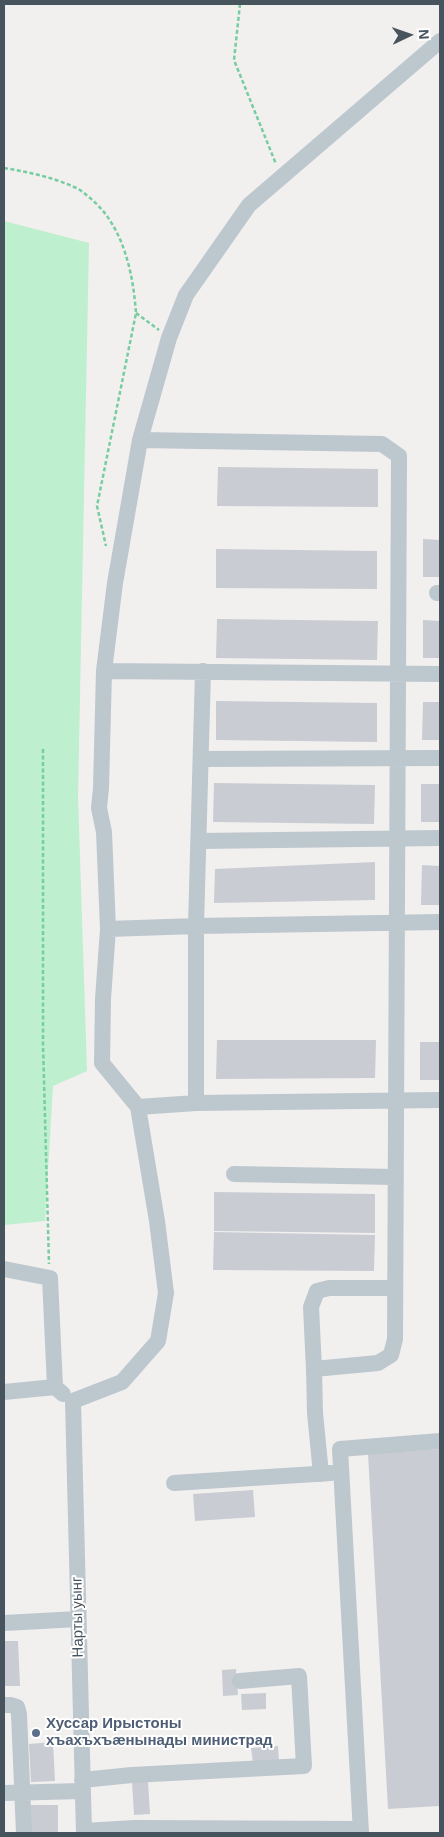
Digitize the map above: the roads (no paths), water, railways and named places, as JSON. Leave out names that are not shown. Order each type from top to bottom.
[{"type":"street","points":[[4,1392],[55,1387],[73,1401],[122,1382],[158,1341],[166,1293],[158,1221],[138,1108],[102,1063],[103,999],[108,929],[104,832],[99,808],[102,788],[104,671],[115,583],[140,440],[169,338],[186,295],[249,205],[440,41]]},
{"type":"street","points":[[140,440],[382,444],[399,456],[399,673],[394,1177],[395,1339],[391,1355],[378,1363],[314,1369]]},
{"type":"street","points":[[104,671],[440,674]]},
{"type":"street","points":[[196,1103],[196,926],[203,671]]},
{"type":"street","points":[[201,760],[440,758]]},
{"type":"street","points":[[199,841],[440,838]]},
{"type":"street","points":[[108,929],[440,922]]},
{"type":"street","points":[[138,1108],[196,1103],[440,1100]]},
{"type":"street","points":[[234,1174],[394,1177]]},
{"type":"street","points":[[4,1269],[50,1278],[55,1387]]},
{"type":"street","points":[[321,1474],[315,1413],[311,1307],[317,1291],[329,1288],[394,1288]]},
{"type":"street","name":"Нарты уынг","points":[[73,1401],[84,1832]]},
{"type":"street","points":[[84,1832],[135,1828],[361,1831],[340,1449],[440,1441]]},
{"type":"street","points":[[174,1483],[341,1473]]},
{"type":"street","points":[[4,1623],[78,1619]]},
{"type":"street","points":[[4,1793],[82,1786],[132,1775],[304,1766],[299,1676],[240,1681]]},
{"type":"street","points":[[4,1705],[17,1707],[19,1714],[24,1833]]},
{"type":"place","name":"Хуссар Ирыстоны хъахъхъæнынады министрад","points":[[36,1733]]}]
